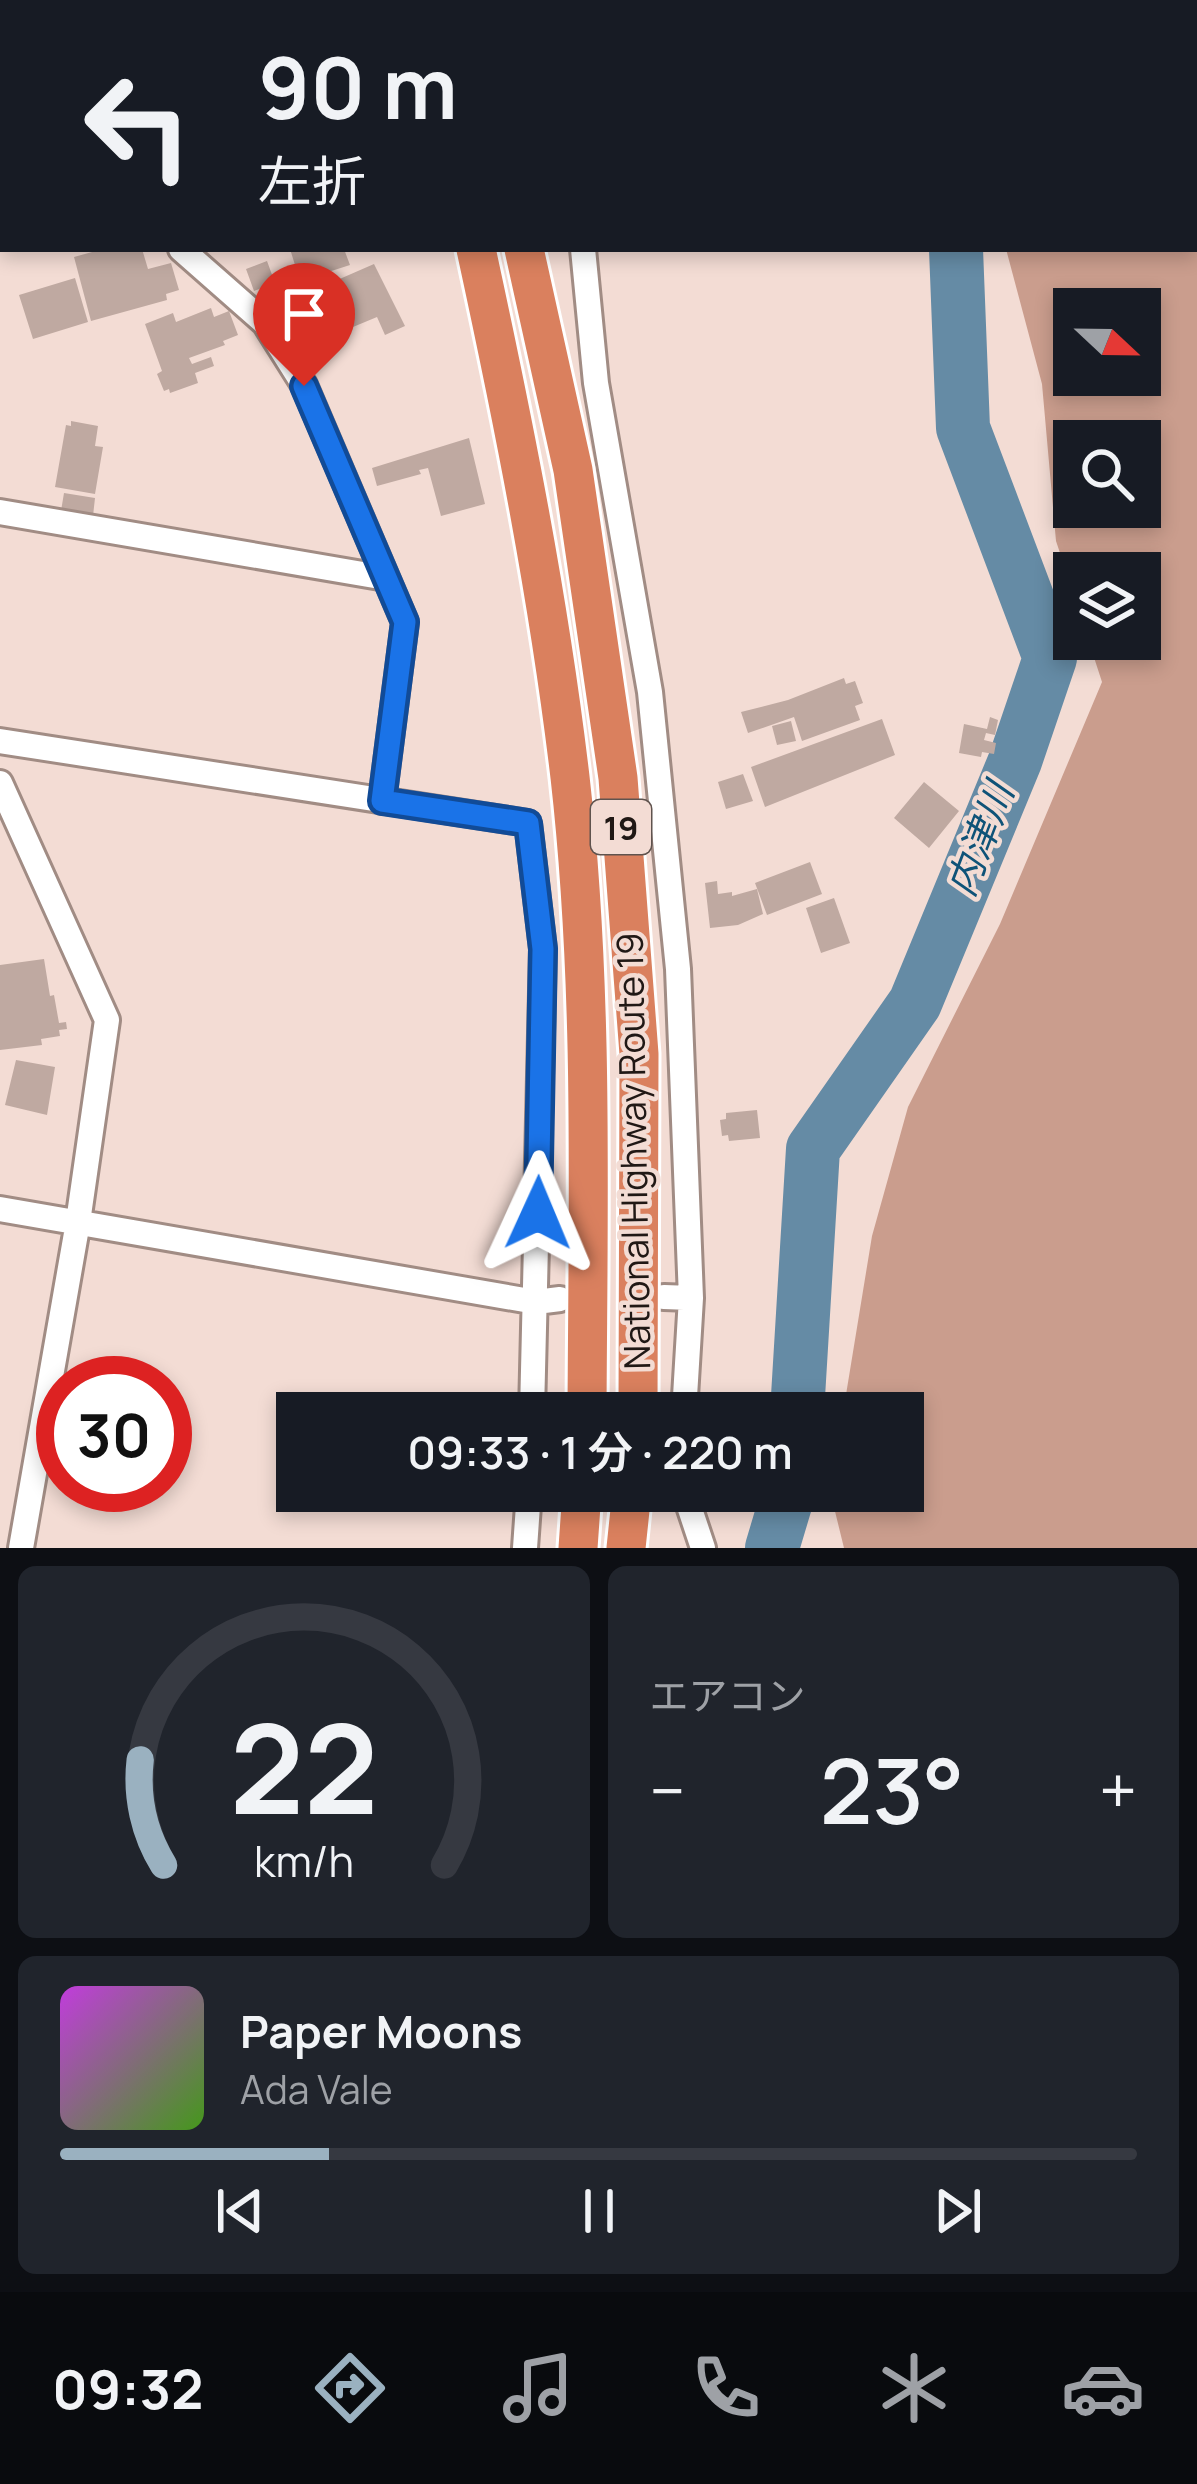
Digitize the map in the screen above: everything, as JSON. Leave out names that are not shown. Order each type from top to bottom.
[{"type":"highway","name":"National Highway Route 19","points":[[477,252],[527,485],[570,779],[588,1063],[587,1392]]},
{"type":"highway","name":"National Highway Route 19","points":[[525,252],[573,470],[618,778],[639,1054],[638,1392]]},
{"type":"highway","points":[[578,1548],[581,1512]]},
{"type":"highway","points":[[626,1548],[630,1512]]},
{"type":"street","points":[[184,252],[265,323],[294,370],[405,622],[382,801]]},
{"type":"street","points":[[583,252],[596,383],[650,692],[678,969],[692,1298],[685,1392]]},
{"type":"street","points":[[0,512],[386,578]]},
{"type":"street","points":[[0,741],[528,823],[543,949],[548,1300],[535,1392]]},
{"type":"street","points":[[0,783],[106,1020],[78,1222],[21,1548]]},
{"type":"street","points":[[0,1208],[548,1300]]},
{"type":"street","points":[[664,1297],[692,1298]]},
{"type":"street","points":[[525,1548],[528,1512]]},
{"type":"street","points":[[691,1512],[703,1548]]},
{"type":"shaded area","points":[[1007,252],[1197,252],[1197,1548],[844,1548],[835,1512],[924,1512],[924,1392],[846,1392],[872,1236],[908,1107],[1000,924],[1102,682],[1095,660],[1161,660],[1161,552],[1060,552],[1055,528],[1161,528],[1161,420],[1053,420],[1053,507],[1042,384]]},
{"type":"building","points":[[92,252],[143,252],[148,269],[171,263],[179,290],[166,294],[167,300],[91,321],[74,257]]},
{"type":"building","points":[[291,252],[345,252],[350,265],[300,281]]},
{"type":"building","points":[[267,261],[275,283],[254,291],[246,269]]},
{"type":"building","points":[[374,264],[405,326],[385,335],[377,317],[353,327],[335,281]]},
{"type":"building","points":[[75,278],[88,322],[33,339],[19,295]]},
{"type":"building","points":[[211,308],[214,317],[229,311],[238,335],[189,358],[192,364],[211,357],[214,366],[195,373],[198,383],[164,391],[145,324],[173,313],[176,322]]},
{"type":"building","points":[[336,337],[340,347],[305,360],[301,350]]},
{"type":"building","points":[[71,421],[98,426],[95,446],[103,447],[95,494],[55,487],[66,425],[71,426]]},
{"type":"building","points":[[469,438],[485,504],[441,516],[428,468],[377,486],[372,468]]},
{"type":"building","points":[[64,493],[95,498],[93,516],[61,511]]},
{"type":"building","points":[[844,678],[846,684],[855,681],[863,703],[855,706],[860,720],[802,741],[794,717],[748,733],[741,712]]},
{"type":"building","points":[[990,717],[998,720],[995,735],[986,733],[984,740],[996,743],[994,754],[959,753],[964,724],[987,729]]},
{"type":"building","points":[[882,719],[895,755],[765,807],[751,767]]},
{"type":"building","points":[[791,721],[796,741],[777,745],[772,726]]},
{"type":"building","points":[[743,774],[753,801],[726,809],[718,782]]},
{"type":"building","points":[[924,782],[959,811],[929,848],[894,818]]},
{"type":"building","points":[[810,862],[822,894],[767,915],[755,883]]},
{"type":"building","points":[[717,881],[718,894],[732,892],[732,896],[757,889],[763,914],[738,925],[710,928],[705,883]]},
{"type":"building","points":[[834,898],[850,943],[821,953],[806,908]]},
{"type":"building","points":[[44,959],[50,996],[54,995],[59,1023],[66,1022],[67,1029],[59,1030],[60,1036],[41,1039],[42,1045],[0,1050],[0,965]]},
{"type":"building","points":[[16,1060],[55,1067],[47,1115],[5,1105]]},
{"type":"building","points":[[757,1110],[760,1138],[729,1141],[728,1135],[722,1136],[720,1120],[726,1119],[726,1113]]},
{"type":"waterway","name":"内津川","points":[[798,1392],[813,1149],[915,1003],[1015,761],[1050,658],[963,428],[956,252]]},
{"type":"waterway","name":"内津川","points":[[772,1548],[783,1512]]},
{"type":"route","points":[[304,386],[405,622],[382,801],[528,823],[543,949],[538,1213]]}]
